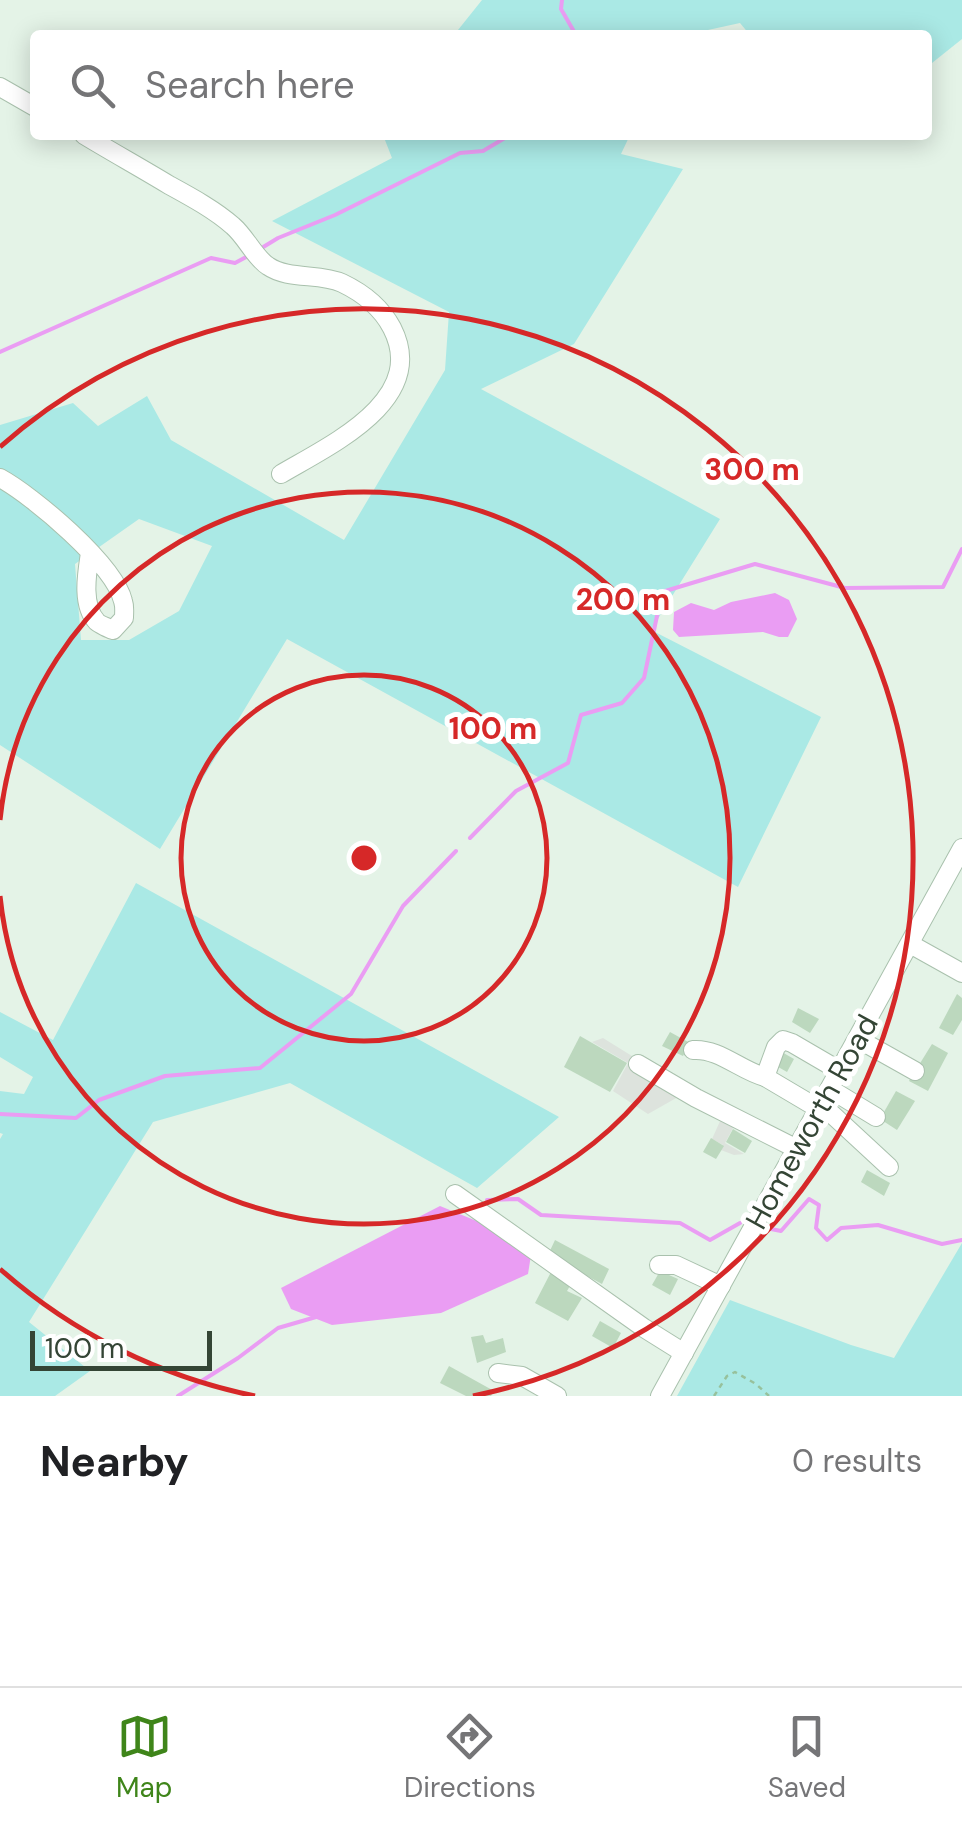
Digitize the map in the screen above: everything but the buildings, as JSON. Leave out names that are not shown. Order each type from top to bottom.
[{"type":"street","points":[[0,87],[30,104]]},
{"type":"street","points":[[93,140],[234,226],[270,268],[338,282],[367,298],[385,315],[397,338],[401,358],[388,397],[342,438],[281,474]]},
{"type":"street","points":[[0,478],[43,509],[90,553]]},
{"type":"street","name":"Homeworth Road","points":[[660,1396],[910,944],[954,882],[961,851]]},
{"type":"street","points":[[910,944],[954,969]]},
{"type":"street","points":[[858,1038],[915,1071]]},
{"type":"street","points":[[765,1077],[776,1047],[783,1040],[840,1071]]},
{"type":"street","points":[[693,1050],[717,1054],[754,1074],[876,1117]]},
{"type":"street","points":[[638,1064],[797,1150]]},
{"type":"street","points":[[824,1101],[889,1167]]},
{"type":"street","points":[[455,1194],[684,1352]]},
{"type":"street","points":[[659,1265],[676,1265],[722,1286]]},
{"type":"street","points":[[498,1372],[522,1376],[558,1396]]},
{"type":"path","points":[[714,1396],[726,1376],[736,1372],[769,1396]]},
{"type":"shaded area","points":[[482,0],[962,0],[962,39],[932,63],[932,30],[746,30],[740,23],[708,30],[458,30]]},
{"type":"shaded area","points":[[385,140],[628,140],[621,154],[683,169],[574,344],[481,389],[720,519],[651,630],[821,717],[738,887],[287,639],[160,849],[0,745],[0,425],[73,403],[98,426],[147,396],[171,440],[344,540],[445,370],[449,312],[272,221],[392,158]],"holes":[[[139,519],[212,546],[179,611],[129,640],[81,640],[75,564]]]},
{"type":"shaded area","points":[[775,593],[789,600],[797,619],[788,637],[763,632],[679,637],[673,630],[674,612],[691,603],[714,610],[731,602]]},
{"type":"shaded area","points":[[136,883],[559,1117],[477,1188],[290,1083],[153,1122],[29,1322],[90,1371],[55,1396],[0,1396],[3,1134],[0,1091],[24,1094],[33,1077],[0,1057],[0,1012],[53,1040]]},
{"type":"shaded area","points":[[603,1038],[784,1137],[797,1135],[784,1157],[780,1149],[741,1127],[733,1128],[725,1143],[744,1154],[734,1155],[721,1150],[723,1145],[712,1139],[721,1119],[678,1097],[648,1114],[613,1091],[628,1063],[592,1042]]},
{"type":"shaded area","points":[[440,1206],[484,1224],[531,1255],[528,1274],[441,1313],[332,1325],[291,1309],[281,1288]]},
{"type":"shaded area","points":[[962,1243],[962,1396],[677,1396],[730,1300],[894,1358]]},
{"type":"waterway","points":[[562,0],[561,9],[573,30]]},
{"type":"waterway","points":[[260,249],[460,153],[483,151],[502,140]]},
{"type":"waterway","points":[[0,352],[211,258],[235,263],[248,256]]},
{"type":"waterway","points":[[470,838],[516,791],[568,763],[581,715],[622,703],[644,678],[662,592],[755,564],[845,588],[943,587],[962,549]]},
{"type":"waterway","points":[[0,1114],[76,1118],[99,1100],[165,1076],[260,1068],[351,994],[403,906],[456,851]]},
{"type":"waterway","points":[[487,1200],[518,1199],[541,1215],[680,1223],[710,1240],[740,1223]]},
{"type":"waterway","points":[[766,1228],[781,1231],[809,1199],[819,1205],[816,1228],[827,1240],[841,1228],[878,1225],[942,1244],[962,1240]]},
{"type":"waterway","points":[[178,1396],[278,1328],[316,1317]]}]
